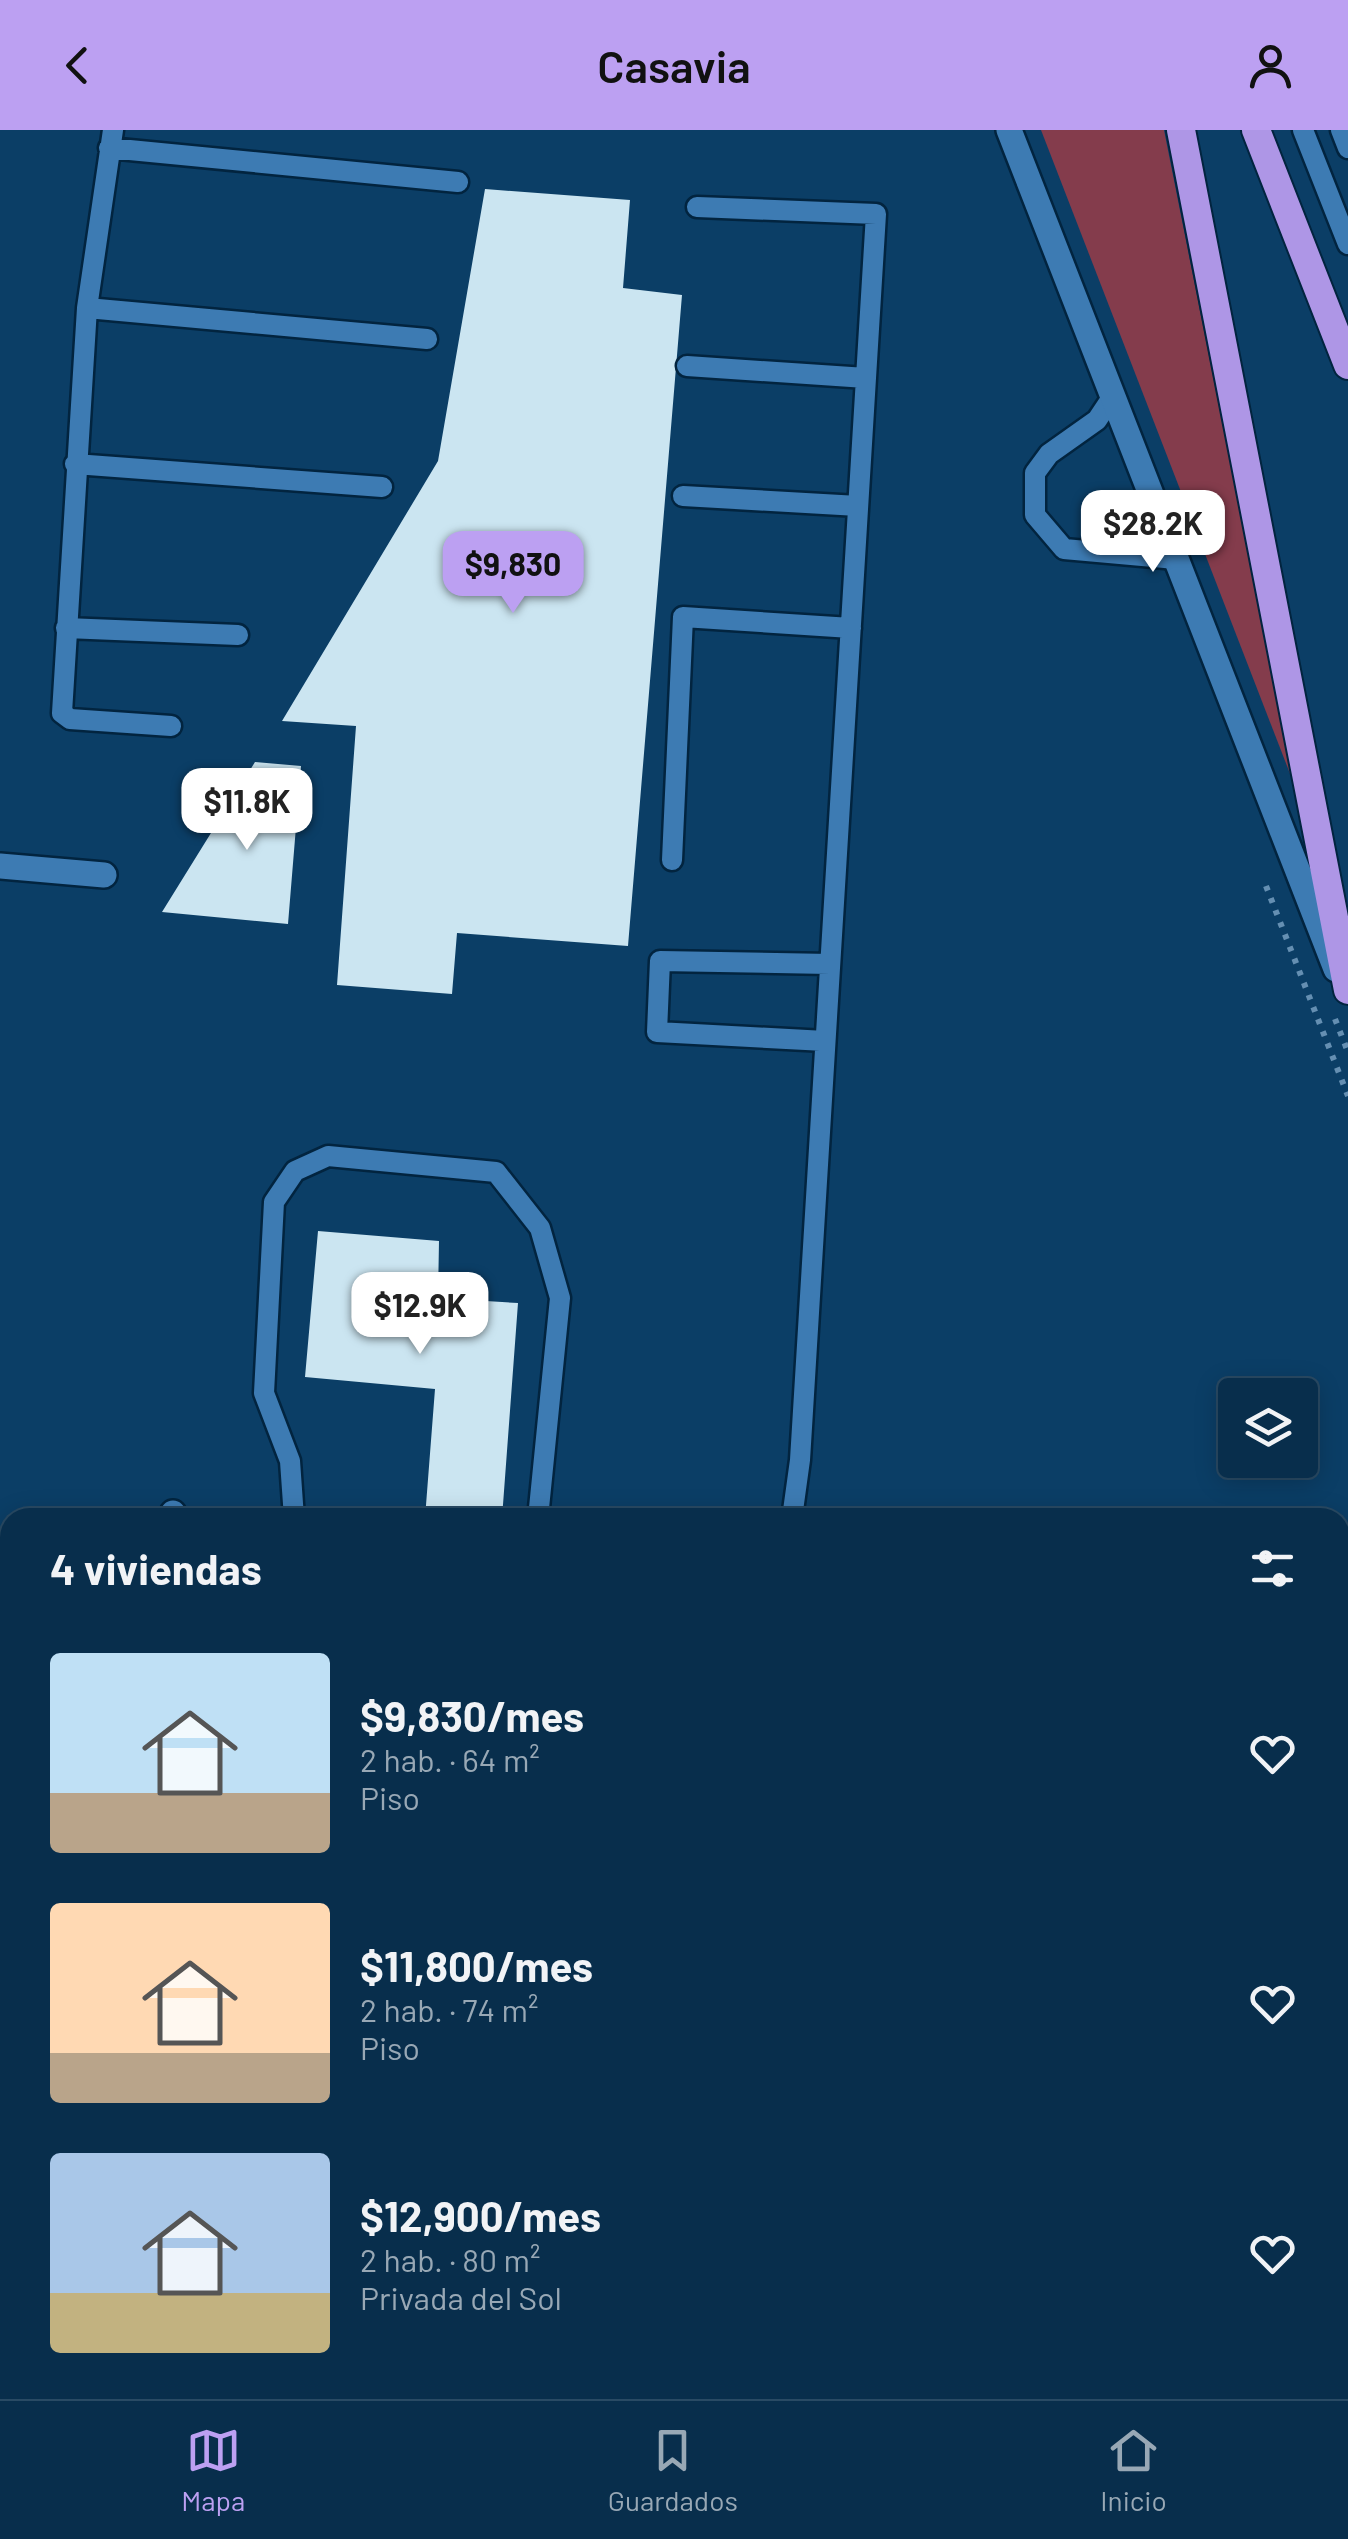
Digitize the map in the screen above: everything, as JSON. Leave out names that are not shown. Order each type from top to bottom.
[{"type":"highway","points":[[1181,130],[1348,990]]},
{"type":"highway","points":[[1256,130],[1348,365]]},
{"type":"street","points":[[1009,130],[1348,1000]]},
{"type":"street","points":[[0,866],[104,875]]},
{"type":"lane","points":[[1303,130],[1348,244]]},
{"type":"lane","points":[[1341,130],[1348,148]]},
{"type":"lane","points":[[171,726],[70,719],[62,713],[87,308],[111,139],[458,182]]},
{"type":"lane","points":[[698,206],[876,214],[800,1460],[793,1508]]},
{"type":"lane","points":[[87,308],[427,339]]},
{"type":"lane","points":[[688,366],[866,378]]},
{"type":"lane","points":[[1113,396],[1097,420],[1049,454],[1035,473],[1035,515],[1064,549],[1176,560]]},
{"type":"lane","points":[[75,464],[382,487]]},
{"type":"lane","points":[[683,496],[858,506]]},
{"type":"lane","points":[[672,860],[683,617],[850,628]]},
{"type":"lane","points":[[66,628],[238,635]]},
{"type":"lane","points":[[825,1041],[656,1032],[660,961],[830,964]]},
{"type":"lane","points":[[293,1508],[290,1462],[264,1393],[274,1202],[295,1172],[328,1156],[496,1172],[540,1228],[560,1298],[539,1508]]},
{"type":"shaded area","points":[[1041,130],[1164,130],[1294,784]]},
{"type":"building","points":[[485,189],[630,200],[623,288],[682,295],[628,946],[457,933],[452,994],[337,985],[356,726],[282,721],[438,461]]},
{"type":"building","points":[[255,762],[301,766],[288,924],[162,912]]},
{"type":"building","points":[[318,1231],[439,1241],[438,1298],[518,1303],[503,1508],[426,1508],[435,1389],[305,1377]]}]
